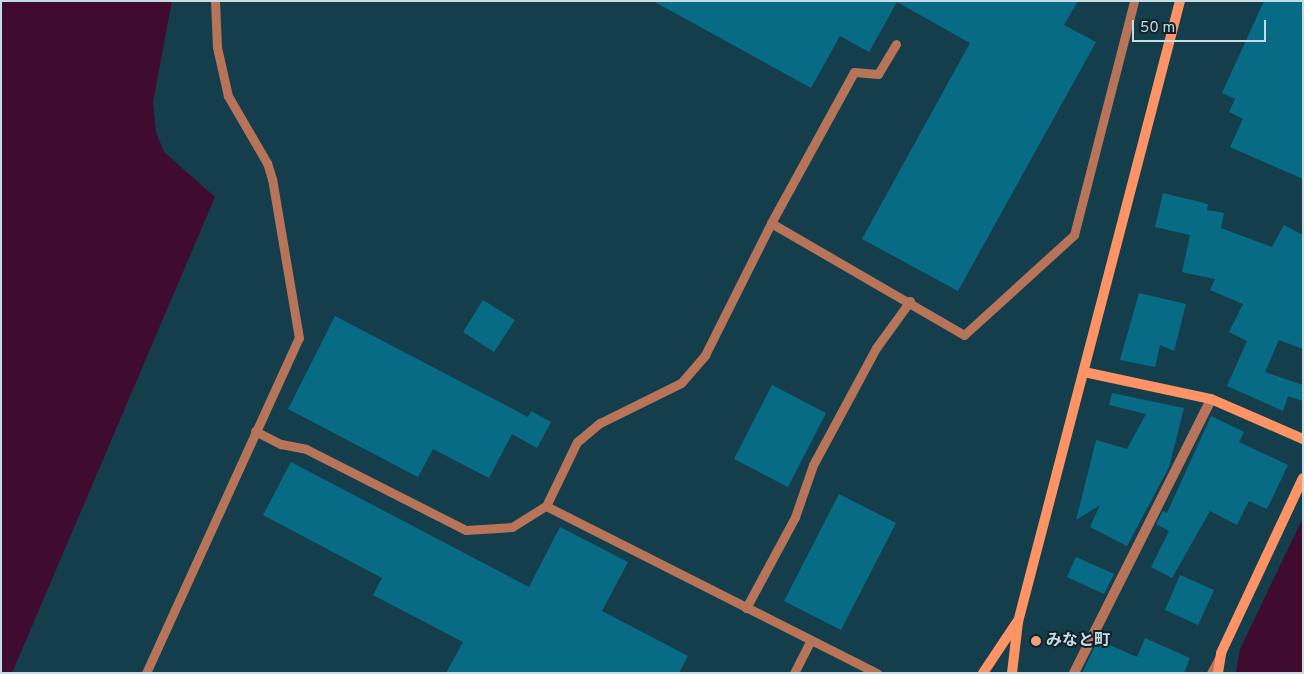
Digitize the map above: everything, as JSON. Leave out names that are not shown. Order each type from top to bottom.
[{"type":"street","points":[[1012,673],[1018,622],[1180,1]]},
{"type":"street","points":[[1084,372],[1211,399],[1303,439]]},
{"type":"street","points":[[1074,673],[1211,399]]},
{"type":"street","points":[[1218,673],[1222,653],[1303,478]]},
{"type":"street","points":[[983,673],[1018,622]]},
{"type":"lane","points":[[146,673],[299,338],[272,178],[267,163],[228,96],[217,47],[215,1]]},
{"type":"lane","points":[[771,223],[910,301],[964,334],[1074,235],[1134,1]]},
{"type":"lane","points":[[255,431],[280,444],[306,449],[466,530],[512,528],[546,506],[577,442],[600,423],[681,383],[705,355],[771,223],[854,72],[878,74],[896,44]]},
{"type":"lane","points":[[746,608],[795,517],[813,465],[876,348],[910,301]]},
{"type":"lane","points":[[546,506],[876,673]]},
{"type":"lane","points":[[794,673],[810,641]]},
{"type":"lane","points":[[1211,673],[1222,653]]},
{"type":"shaded area","points":[[1,1],[172,1],[153,102],[156,132],[164,152],[215,197],[12,673],[1,673]]},
{"type":"shaded area","points":[[1303,518],[1303,673],[1236,673],[1240,649]]},
{"type":"building","points":[[653,1],[1078,1],[1064,25],[1096,42],[958,291],[862,239],[970,43],[897,2],[869,52],[840,36],[811,88]]},
{"type":"building","points":[[1264,1],[1303,1],[1303,179],[1230,147],[1243,119],[1229,112],[1235,99],[1222,93]]},
{"type":"building","points":[[1163,193],[1208,204],[1207,210],[1224,213],[1221,228],[1272,247],[1284,225],[1303,235],[1303,349],[1279,340],[1265,372],[1303,385],[1303,401],[1288,396],[1283,411],[1227,386],[1247,341],[1229,332],[1243,304],[1210,290],[1215,279],[1182,272],[1190,235],[1155,227]]},
{"type":"building","points":[[1139,293],[1186,304],[1174,351],[1160,345],[1155,367],[1120,360]]},
{"type":"building","points":[[483,300],[515,320],[494,352],[463,332]]},
{"type":"building","points":[[335,316],[528,417],[531,411],[551,422],[537,448],[512,434],[489,478],[433,449],[418,477],[288,409]]},
{"type":"building","points":[[772,385],[826,413],[788,487],[734,459]]},
{"type":"building","points":[[1112,393],[1184,408],[1169,467],[1127,546],[1090,527],[1100,505],[1076,520],[1096,440],[1127,449],[1146,414],[1109,405]]},
{"type":"building","points":[[1211,416],[1244,432],[1239,442],[1288,465],[1267,509],[1249,501],[1237,525],[1210,511],[1172,578],[1151,567],[1169,531],[1156,524],[1163,511],[1167,513]]},
{"type":"building","points":[[291,462],[529,587],[560,527],[628,562],[602,611],[688,656],[679,673],[446,673],[463,642],[373,595],[382,578],[263,515]]},
{"type":"building","points":[[839,494],[896,523],[841,630],[784,601]]},
{"type":"building","points":[[1076,557],[1114,574],[1104,594],[1067,577]]},
{"type":"building","points":[[1180,575],[1214,590],[1198,625],[1165,610]]},
{"type":"building","points":[[1145,638],[1190,658],[1184,673],[1082,673],[1098,640],[1137,657]]},
{"type":"place","name":"みなと町","points":[[1036,641]]}]
